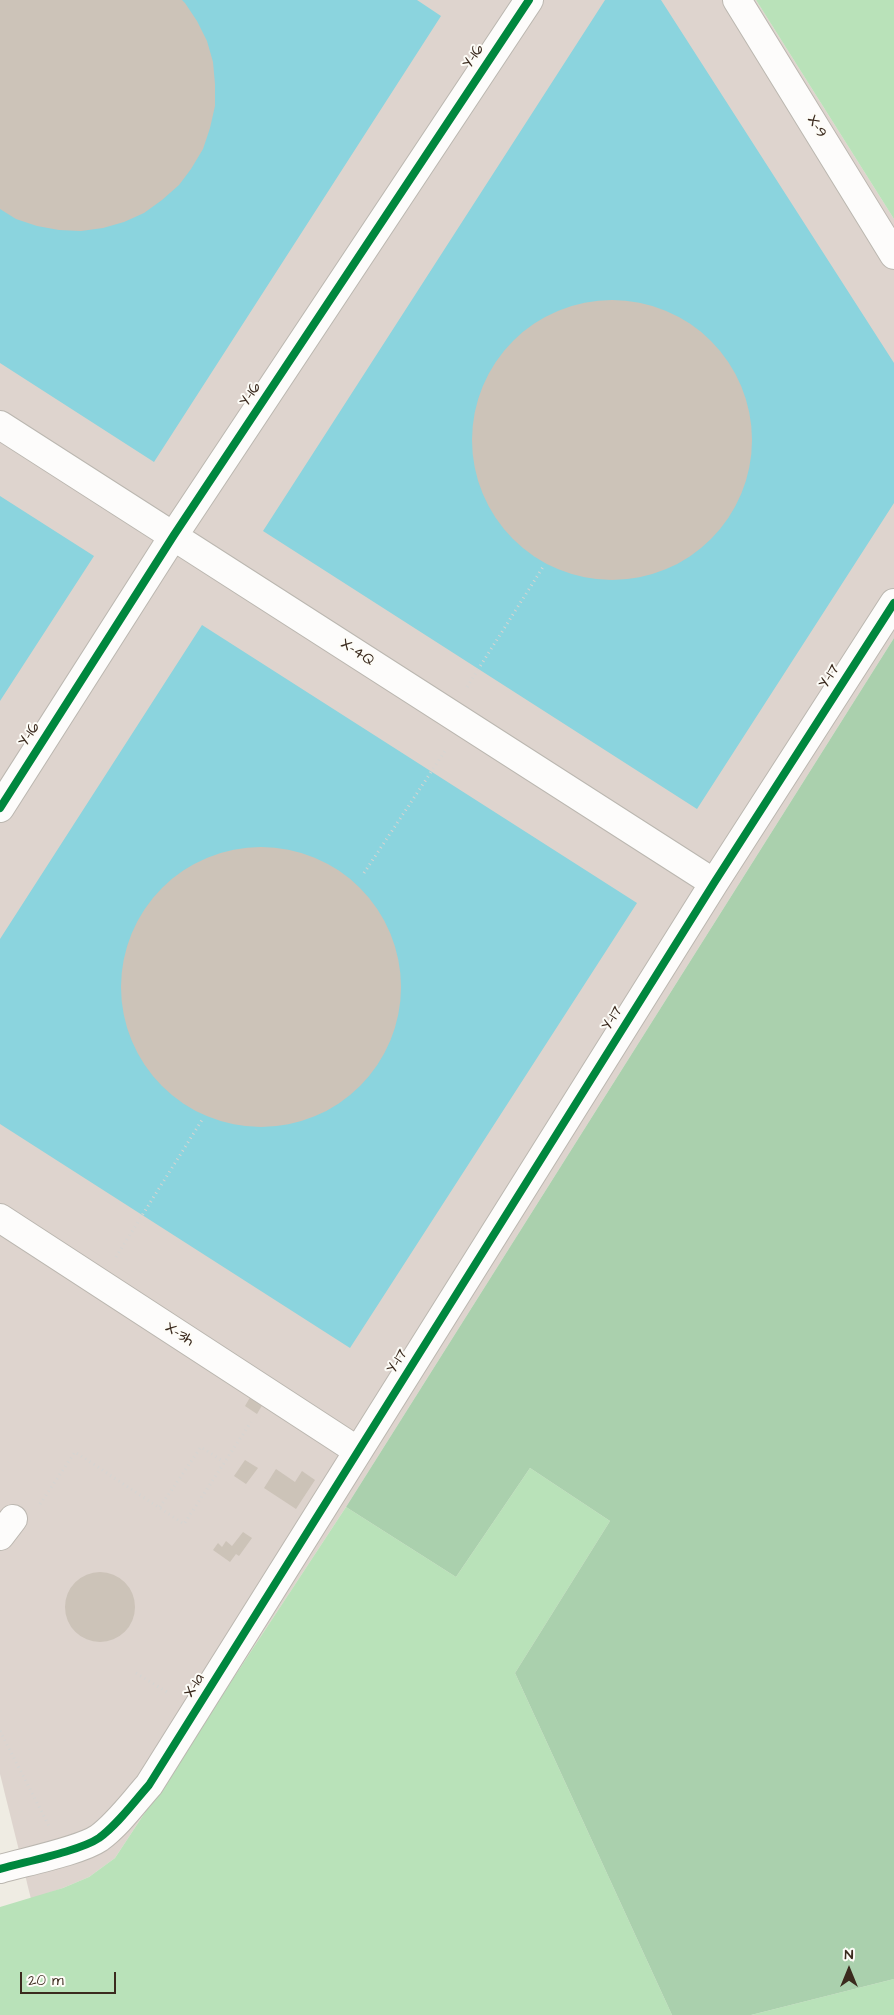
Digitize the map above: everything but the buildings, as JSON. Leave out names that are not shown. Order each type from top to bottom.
[{"type":"street","name":"X-9","points":[[737,0],[894,255]]},
{"type":"street","name":"Y-16","points":[[0,808],[174,535],[525,1]]},
{"type":"street","name":"X-4Q","points":[[0,424],[714,883]]},
{"type":"street","name":"Y-17","points":[[358,1451],[714,883],[894,604]]},
{"type":"street","name":"X-3h","points":[[0,1218],[358,1451]]},
{"type":"street","name":"X-1a","points":[[0,1869],[80,1847],[97,1839],[114,1825],[149,1785],[358,1451]]},
{"type":"path","points":[[364,873],[457,718],[543,567]]},
{"type":"path","points":[[100,1283],[202,1120]]},
{"type":"path","points":[[37,1507],[75,1452],[184,1524],[251,1422]]},
{"type":"path","points":[[160,1508],[201,1447],[224,1462]]},
{"type":"path","points":[[136,1673],[196,1710]]},
{"type":"path","points":[[0,1730],[52,1832]]},
{"type":"shaded area","points":[[0,0],[756,0],[894,219],[894,638],[346,1507],[115,1858],[89,1877],[31,1899],[0,1774]]},
{"type":"green space","points":[[756,0],[894,0],[894,219]]},
{"type":"green space","points":[[894,638],[894,1979],[751,2015],[672,2015],[515,1673],[610,1521],[530,1468],[456,1577],[346,1507]]},
{"type":"green space","points":[[530,1468],[610,1521],[515,1673],[672,2015],[0,2015],[0,1907],[63,1888],[89,1877],[115,1858],[346,1507],[456,1577]]},
{"type":"green space","points":[[894,1979],[894,2015],[751,2015]]},
{"type":"water","points":[[0,0],[417,0],[441,16],[154,462],[0,363]]},
{"type":"water","points":[[605,0],[661,0],[894,363],[894,503],[697,809],[263,531]]},
{"type":"water","points":[[0,496],[94,556],[0,701]]},
{"type":"water","points":[[202,625],[637,903],[350,1348],[0,1124],[0,939]]},
{"type":"cycle path","points":[[0,808],[174,535],[529,0]]},
{"type":"cycle path","points":[[0,1869],[66,1852],[99,1838],[119,1820],[149,1785],[714,883],[894,603]]}]
